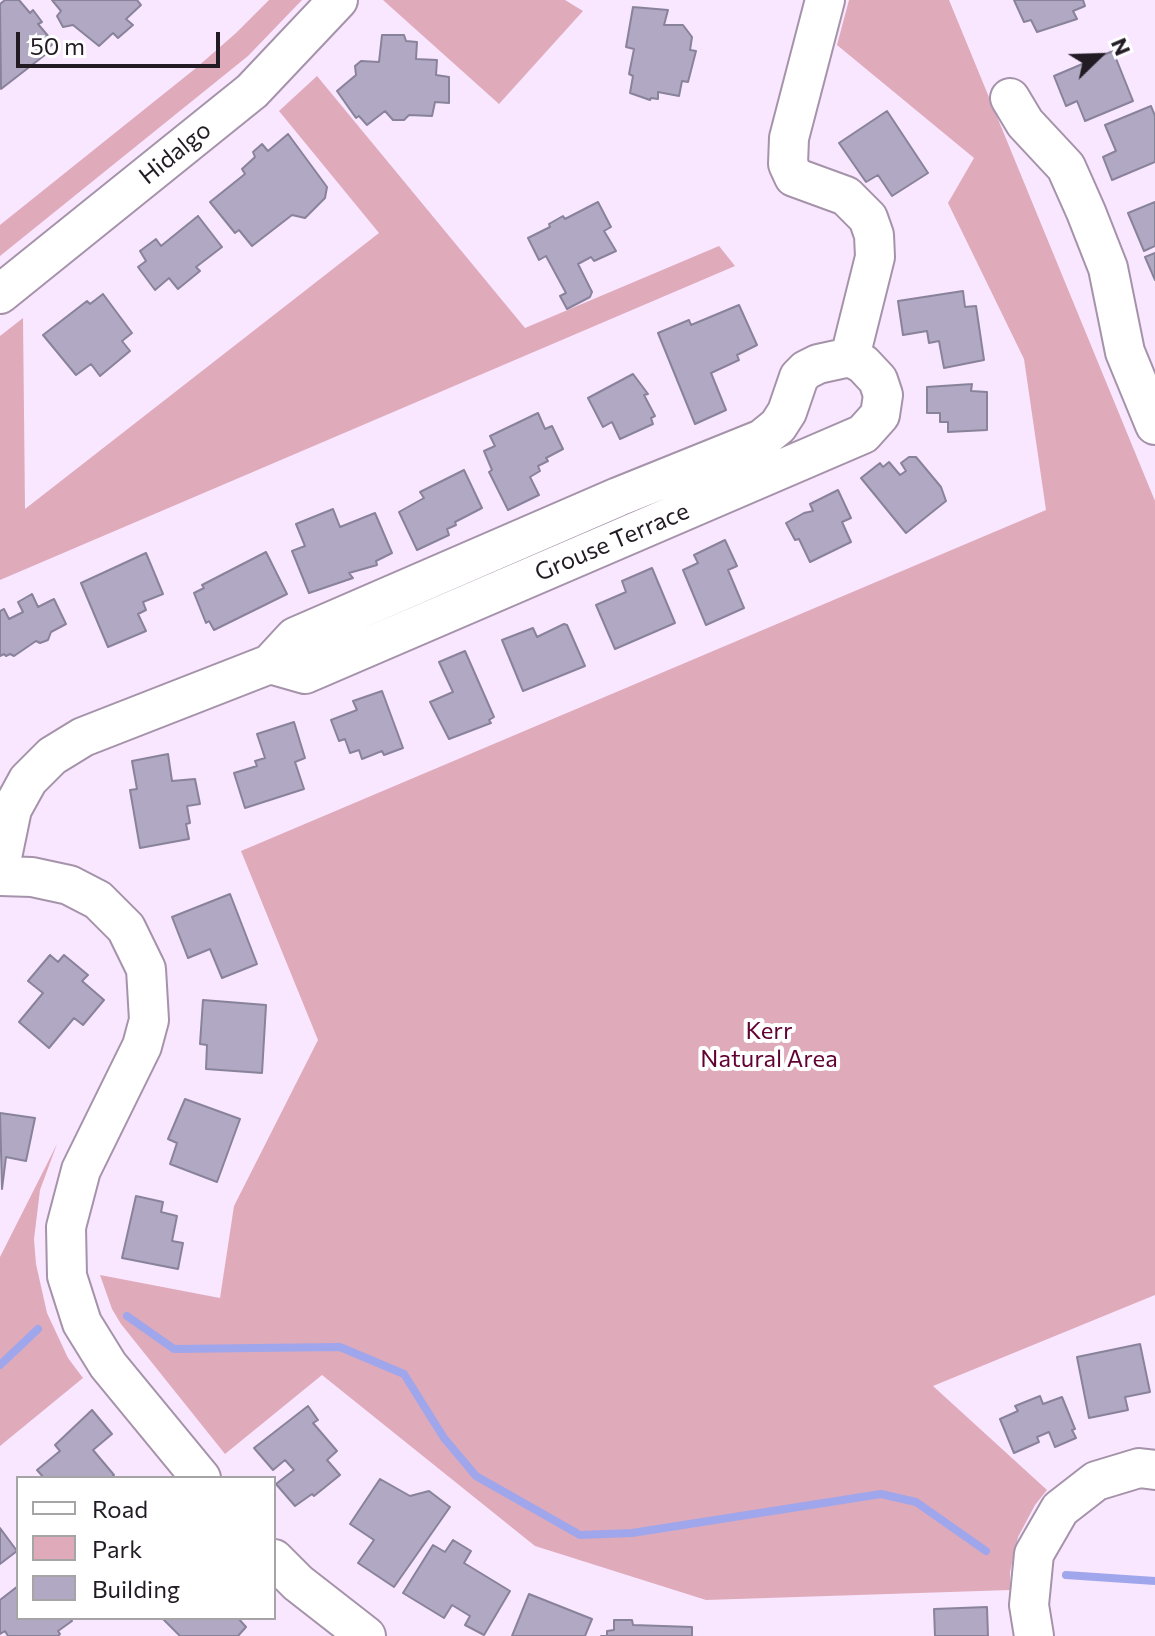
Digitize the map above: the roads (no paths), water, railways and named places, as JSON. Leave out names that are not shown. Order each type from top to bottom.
[{"type":"street","name":"Hidalgo","points":[[0,294],[252,91],[338,0]]},
{"type":"street","points":[[825,0],[789,138],[788,164],[794,177],[846,196],[868,218],[874,235],[875,257],[850,357]]},
{"type":"street","points":[[1010,98],[1025,123],[1066,167],[1086,212],[1108,268],[1125,352],[1155,425]]},
{"type":"street","name":"Grouse Terrace","points":[[0,867],[12,809],[28,780],[52,756],[83,737],[270,664],[295,637],[618,497],[762,439],[778,426],[787,412],[799,377],[818,364],[850,357],[863,364],[878,380],[883,395],[880,415],[863,434],[305,674],[270,664]]},
{"type":"street","points":[[0,876],[32,877],[69,885],[98,900],[126,928],[146,969],[149,1020],[142,1046],[81,1170],[66,1227],[67,1276],[82,1323],[108,1365],[199,1476]]},
{"type":"street","points":[[1034,1636],[1029,1605],[1034,1554],[1060,1509],[1096,1481],[1139,1468],[1155,1470]]},
{"type":"street","points":[[276,1561],[298,1583],[366,1636]]},
{"type":"waterway","points":[[127,1316],[174,1349],[340,1347],[404,1374],[444,1438],[476,1476],[580,1535],[632,1533],[881,1494],[916,1502],[986,1551]]},
{"type":"waterway","points":[[0,1365],[38,1329]]},
{"type":"waterway","points":[[1066,1575],[1155,1581]]},
{"type":"park label","name":"Kerr Natural Area","points":[[769,1045]]}]
